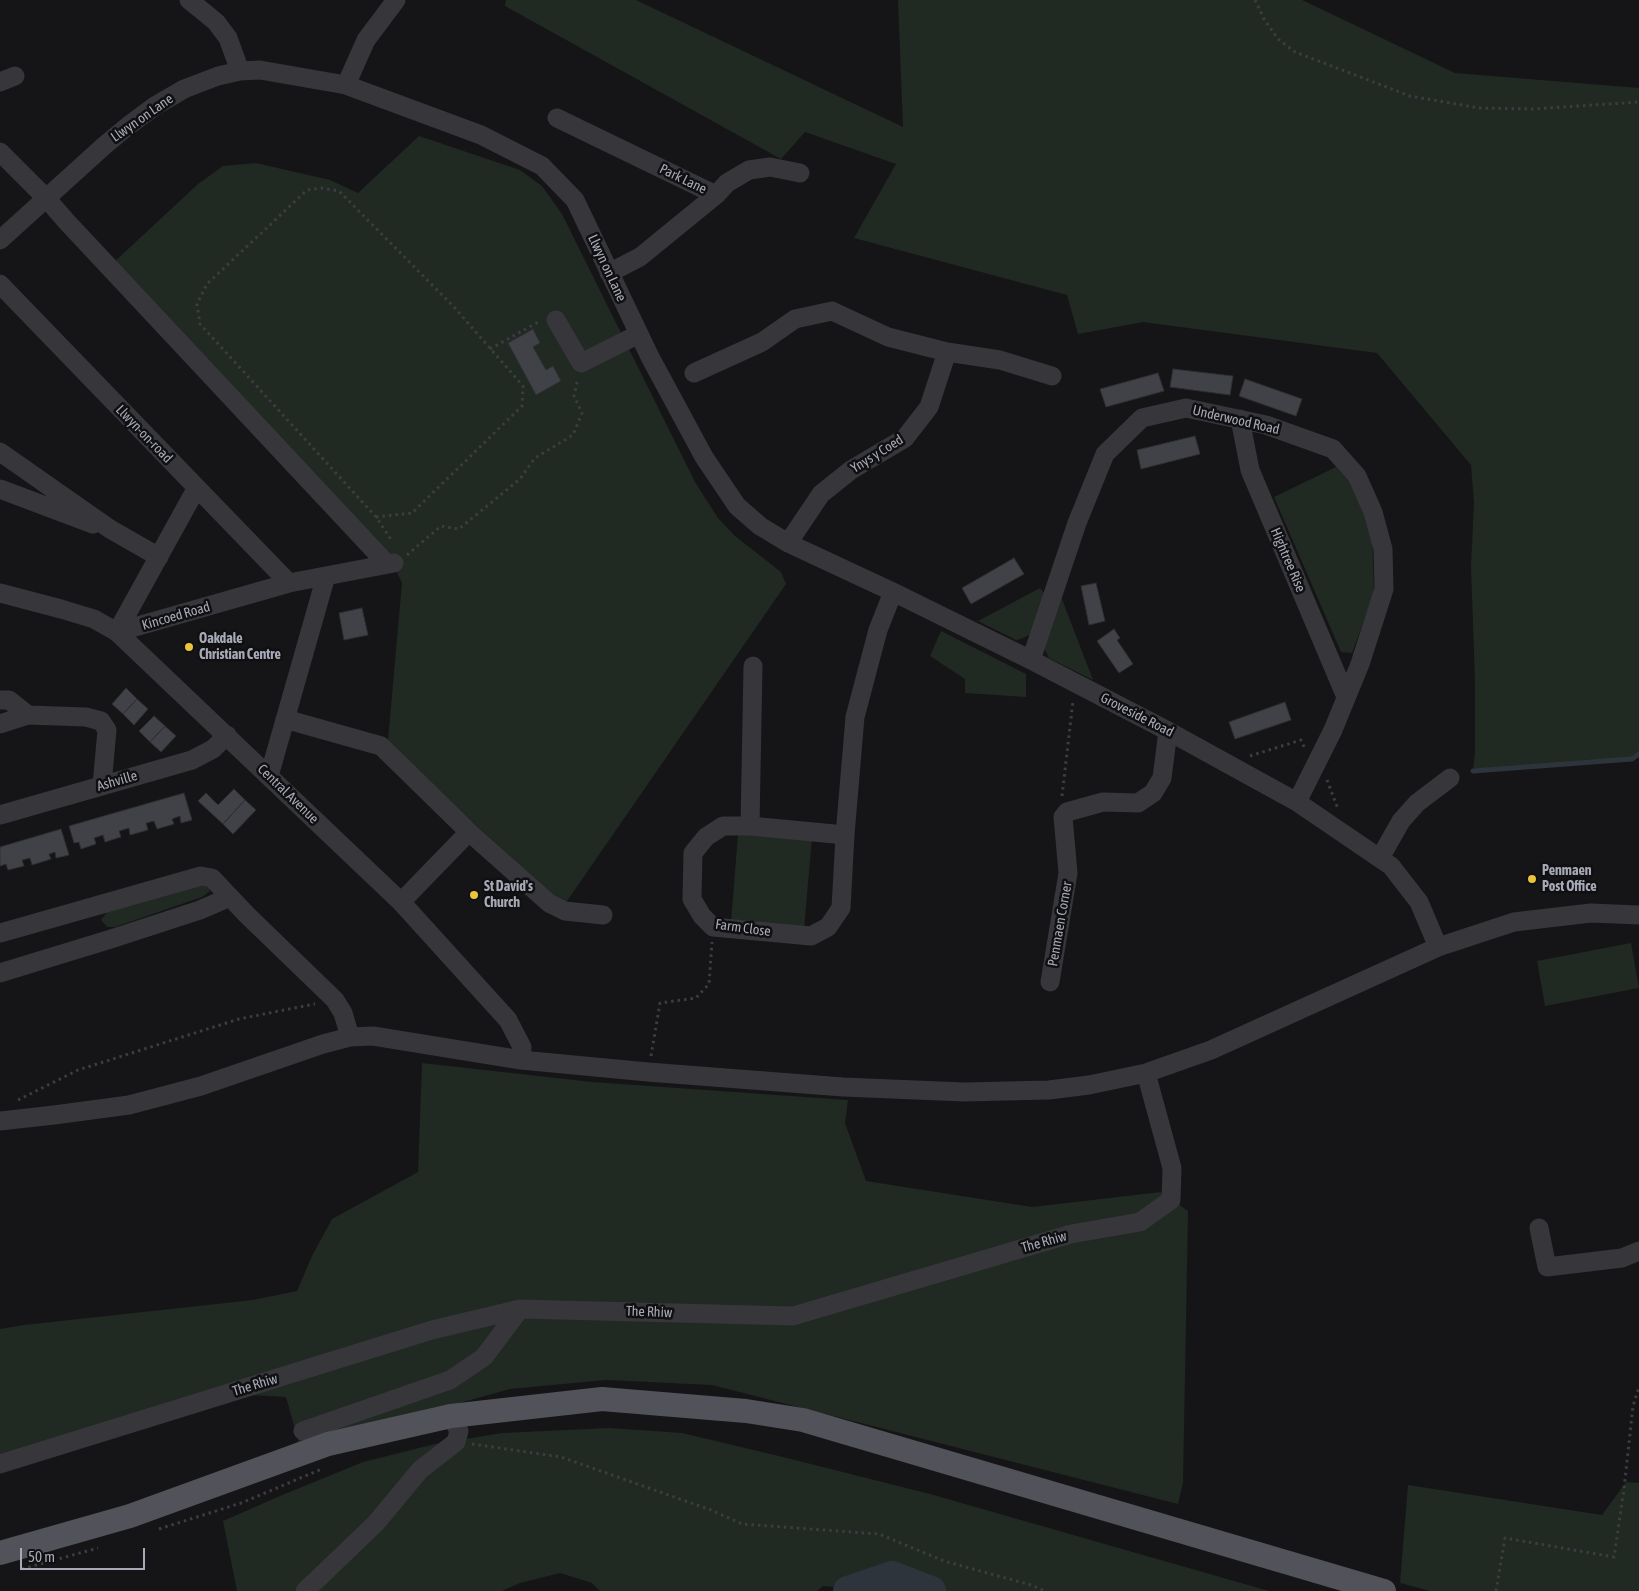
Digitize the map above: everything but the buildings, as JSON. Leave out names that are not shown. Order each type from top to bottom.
[{"type":"main road","points":[[0,1552],[130,1516],[328,1444],[451,1416],[602,1398],[746,1411],[803,1420],[1384,1591]]},
{"type":"street","points":[[189,0],[216,22],[228,38],[240,71]]},
{"type":"street","points":[[346,85],[366,40],[396,0]]},
{"type":"street","name":"Llwyn on Lane","points":[[0,240],[104,145],[155,106],[184,90],[218,76],[240,71],[260,70],[346,85],[481,135],[542,166],[575,200],[639,334],[704,457],[737,506],[760,526],[788,543]]},
{"type":"street","name":"Park Lane","points":[[557,118],[716,194],[640,257],[609,273]]},
{"type":"street","points":[[0,152],[46,198],[390,564]]},
{"type":"street","points":[[716,194],[726,182],[749,170],[770,167],[800,173]]},
{"type":"street","name":"Llwyn-on-road","points":[[0,284],[196,489],[289,583]]},
{"type":"street","points":[[694,373],[762,342],[795,319],[832,311],[888,337],[947,352],[1000,360],[1052,376]]},
{"type":"street","points":[[556,320],[581,363],[639,334]]},
{"type":"street","name":"Ynys y Coed","points":[[788,543],[821,494],[851,470],[905,438],[930,407],[947,352]]},
{"type":"street","name":"Underwood Road","points":[[1031,660],[1078,523],[1105,454],[1142,418],[1186,408],[1266,425],[1332,449],[1358,476],[1373,512],[1383,549],[1384,589],[1360,664],[1333,730],[1297,802]]},
{"type":"street","name":"Hightree Rise","points":[[1240,419],[1250,470],[1346,697]]},
{"type":"street","points":[[0,452],[110,529],[159,557]]},
{"type":"street","points":[[0,489],[79,520],[110,529]]},
{"type":"street","name":"Kincoed Road","points":[[118,632],[196,489]]},
{"type":"street","name":"Groveside Road","points":[[788,543],[1031,660],[1168,731],[1297,802],[1391,866],[1419,902],[1438,947]]},
{"type":"street","name":"Kincoed Road","points":[[118,632],[289,583],[390,564]]},
{"type":"street","points":[[270,776],[326,576]]},
{"type":"street","name":"Farm Close","points":[[845,835],[750,826],[723,826],[706,837],[693,853],[692,899],[702,916],[713,927],[811,936],[828,927],[841,908],[855,718],[862,687],[873,656],[878,630],[893,592]]},
{"type":"street","name":"Central Avenue","points":[[0,593],[94,619],[118,632],[401,902],[508,1020],[522,1047],[521,1060]]},
{"type":"street","points":[[750,826],[754,666]]},
{"type":"street","points":[[0,700],[9,700],[28,715]]},
{"type":"street","points":[[0,724],[28,715],[86,717],[101,721],[107,730],[102,785]]},
{"type":"street","points":[[285,719],[382,746],[469,832],[549,903],[565,911],[603,915]]},
{"type":"street","points":[[1063,817],[1068,812],[1103,802],[1138,803],[1152,794],[1162,778],[1168,731]]},
{"type":"street","name":"Ashville","points":[[0,815],[192,760],[213,750],[227,735]]},
{"type":"street","points":[[1380,858],[1400,821],[1417,803],[1450,778]]},
{"type":"street","name":"Penmaen Corner","points":[[1050,982],[1068,873],[1063,817]]},
{"type":"street","points":[[401,902],[469,832]]},
{"type":"street","points":[[0,933],[201,876],[212,878],[335,1000],[343,1013],[350,1037]]},
{"type":"street","points":[[0,973],[200,910],[230,897]]},
{"type":"street","points":[[5,1120],[129,1105],[200,1086],[323,1044],[350,1037],[373,1036],[521,1060],[648,1072],[843,1086],[964,1092],[1049,1090],[1089,1085],[1146,1073],[1211,1050],[1438,947],[1514,922],[1591,914],[1639,915]]},
{"type":"street","name":"The Rhiw","points":[[0,1464],[432,1330],[520,1309],[793,1316],[1071,1234],[1140,1222],[1171,1200],[1172,1192],[1172,1168],[1146,1073]]},
{"type":"street","points":[[1539,1228],[1547,1267],[1622,1258],[1639,1251]]},
{"type":"street","points":[[303,1431],[450,1380],[484,1357],[520,1309]]},
{"type":"street","points":[[305,1591],[376,1523],[420,1470],[456,1442],[459,1431],[451,1416]]},
{"type":"path","points":[[1255,0],[1264,20],[1278,39],[1295,52],[1410,96],[1479,108],[1532,109],[1639,102]]},
{"type":"path","points":[[376,517],[412,513],[522,406],[522,386],[454,307],[339,191],[321,188],[307,190],[207,284],[197,304],[200,324],[376,517],[392,542]]},
{"type":"path","points":[[490,349],[539,321],[556,320]]},
{"type":"path","points":[[390,564],[403,558],[440,526],[459,529],[520,479],[535,458],[573,435],[582,413],[574,396],[581,363]]},
{"type":"path","points":[[1063,817],[1061,802],[1074,683]]},
{"type":"path","points":[[1226,763],[1301,740],[1317,763],[1341,818],[1356,842]]},
{"type":"path","points":[[648,1072],[660,1003],[696,998],[709,984],[713,927]]},
{"type":"path","points":[[5,1120],[9,1105],[78,1070],[239,1020],[335,1000]]},
{"type":"path","points":[[1496,1591],[1505,1538],[1614,1558],[1633,1406],[1639,1387]]},
{"type":"path","points":[[456,1442],[561,1456],[711,1510],[742,1524],[879,1534],[944,1561],[1032,1585],[1045,1591]]},
{"type":"path","points":[[158,1529],[241,1503],[330,1466]]},
{"type":"path","points":[[19,1570],[104,1546]]},
{"type":"shaded area","points":[[506,0],[636,0],[903,127],[898,0],[1302,0],[1455,73],[1639,88],[1639,758],[1473,771],[1475,752],[1475,682],[1471,567],[1474,502],[1471,465],[1377,353],[1143,322],[1078,334],[1067,295],[854,238],[896,164],[805,132],[781,159],[505,6]]},
{"type":"shaded area","points":[[419,136],[520,170],[542,186],[562,214],[695,482],[718,518],[735,536],[781,572],[786,584],[567,901],[554,895],[393,751],[388,740],[402,583],[387,551],[113,263],[198,184],[223,166],[256,163],[330,180],[358,193]]},
{"type":"shaded area","points":[[1336,467],[1355,487],[1372,529],[1374,593],[1352,653],[1341,652],[1274,497]]},
{"type":"shaded area","points":[[1040,588],[1045,594],[1031,634],[1016,640],[978,621]]},
{"type":"shaded area","points":[[1060,594],[1093,680],[1049,658],[1043,646]]},
{"type":"shaded area","points":[[941,631],[1026,674],[1026,697],[965,693],[965,679],[930,656]]},
{"type":"shaded area","points":[[738,834],[812,838],[804,929],[731,923]]},
{"type":"shaded area","points":[[207,883],[210,891],[202,897],[115,927],[107,927],[101,920],[112,906]]},
{"type":"shaded area","points":[[1631,943],[1639,988],[1545,1006],[1537,961]]},
{"type":"shaded area","points":[[422,1063],[592,1082],[848,1100],[845,1123],[866,1181],[1032,1207],[1161,1192],[1188,1211],[1183,1483],[1178,1504],[712,1385],[606,1380],[510,1389],[300,1447],[286,1397],[250,1395],[0,1473],[0,1329],[253,1300],[297,1291],[312,1256],[332,1219],[418,1172]]},
{"type":"shaded area","points":[[609,1428],[682,1433],[783,1457],[930,1494],[1269,1591],[885,1591],[823,1586],[817,1591],[600,1591],[592,1583],[560,1573],[520,1583],[502,1591],[237,1591],[223,1521],[280,1496],[363,1462],[435,1444],[502,1433]]},
{"type":"shaded area","points":[[1626,1482],[1639,1483],[1639,1591],[1430,1591],[1400,1583],[1408,1485],[1602,1515]]},
{"type":"waterway","points":[[1473,771],[1632,759],[1639,754]]},
{"type":"waterway","points":[[848,1591],[892,1576],[931,1591]]},
{"type":"place","name":"Oakdale Christian Centre","points":[[189,647]]},
{"type":"place","name":"Penmaen Post Office","points":[[1532,879]]},
{"type":"place","name":"St David's Church","points":[[474,895]]}]
